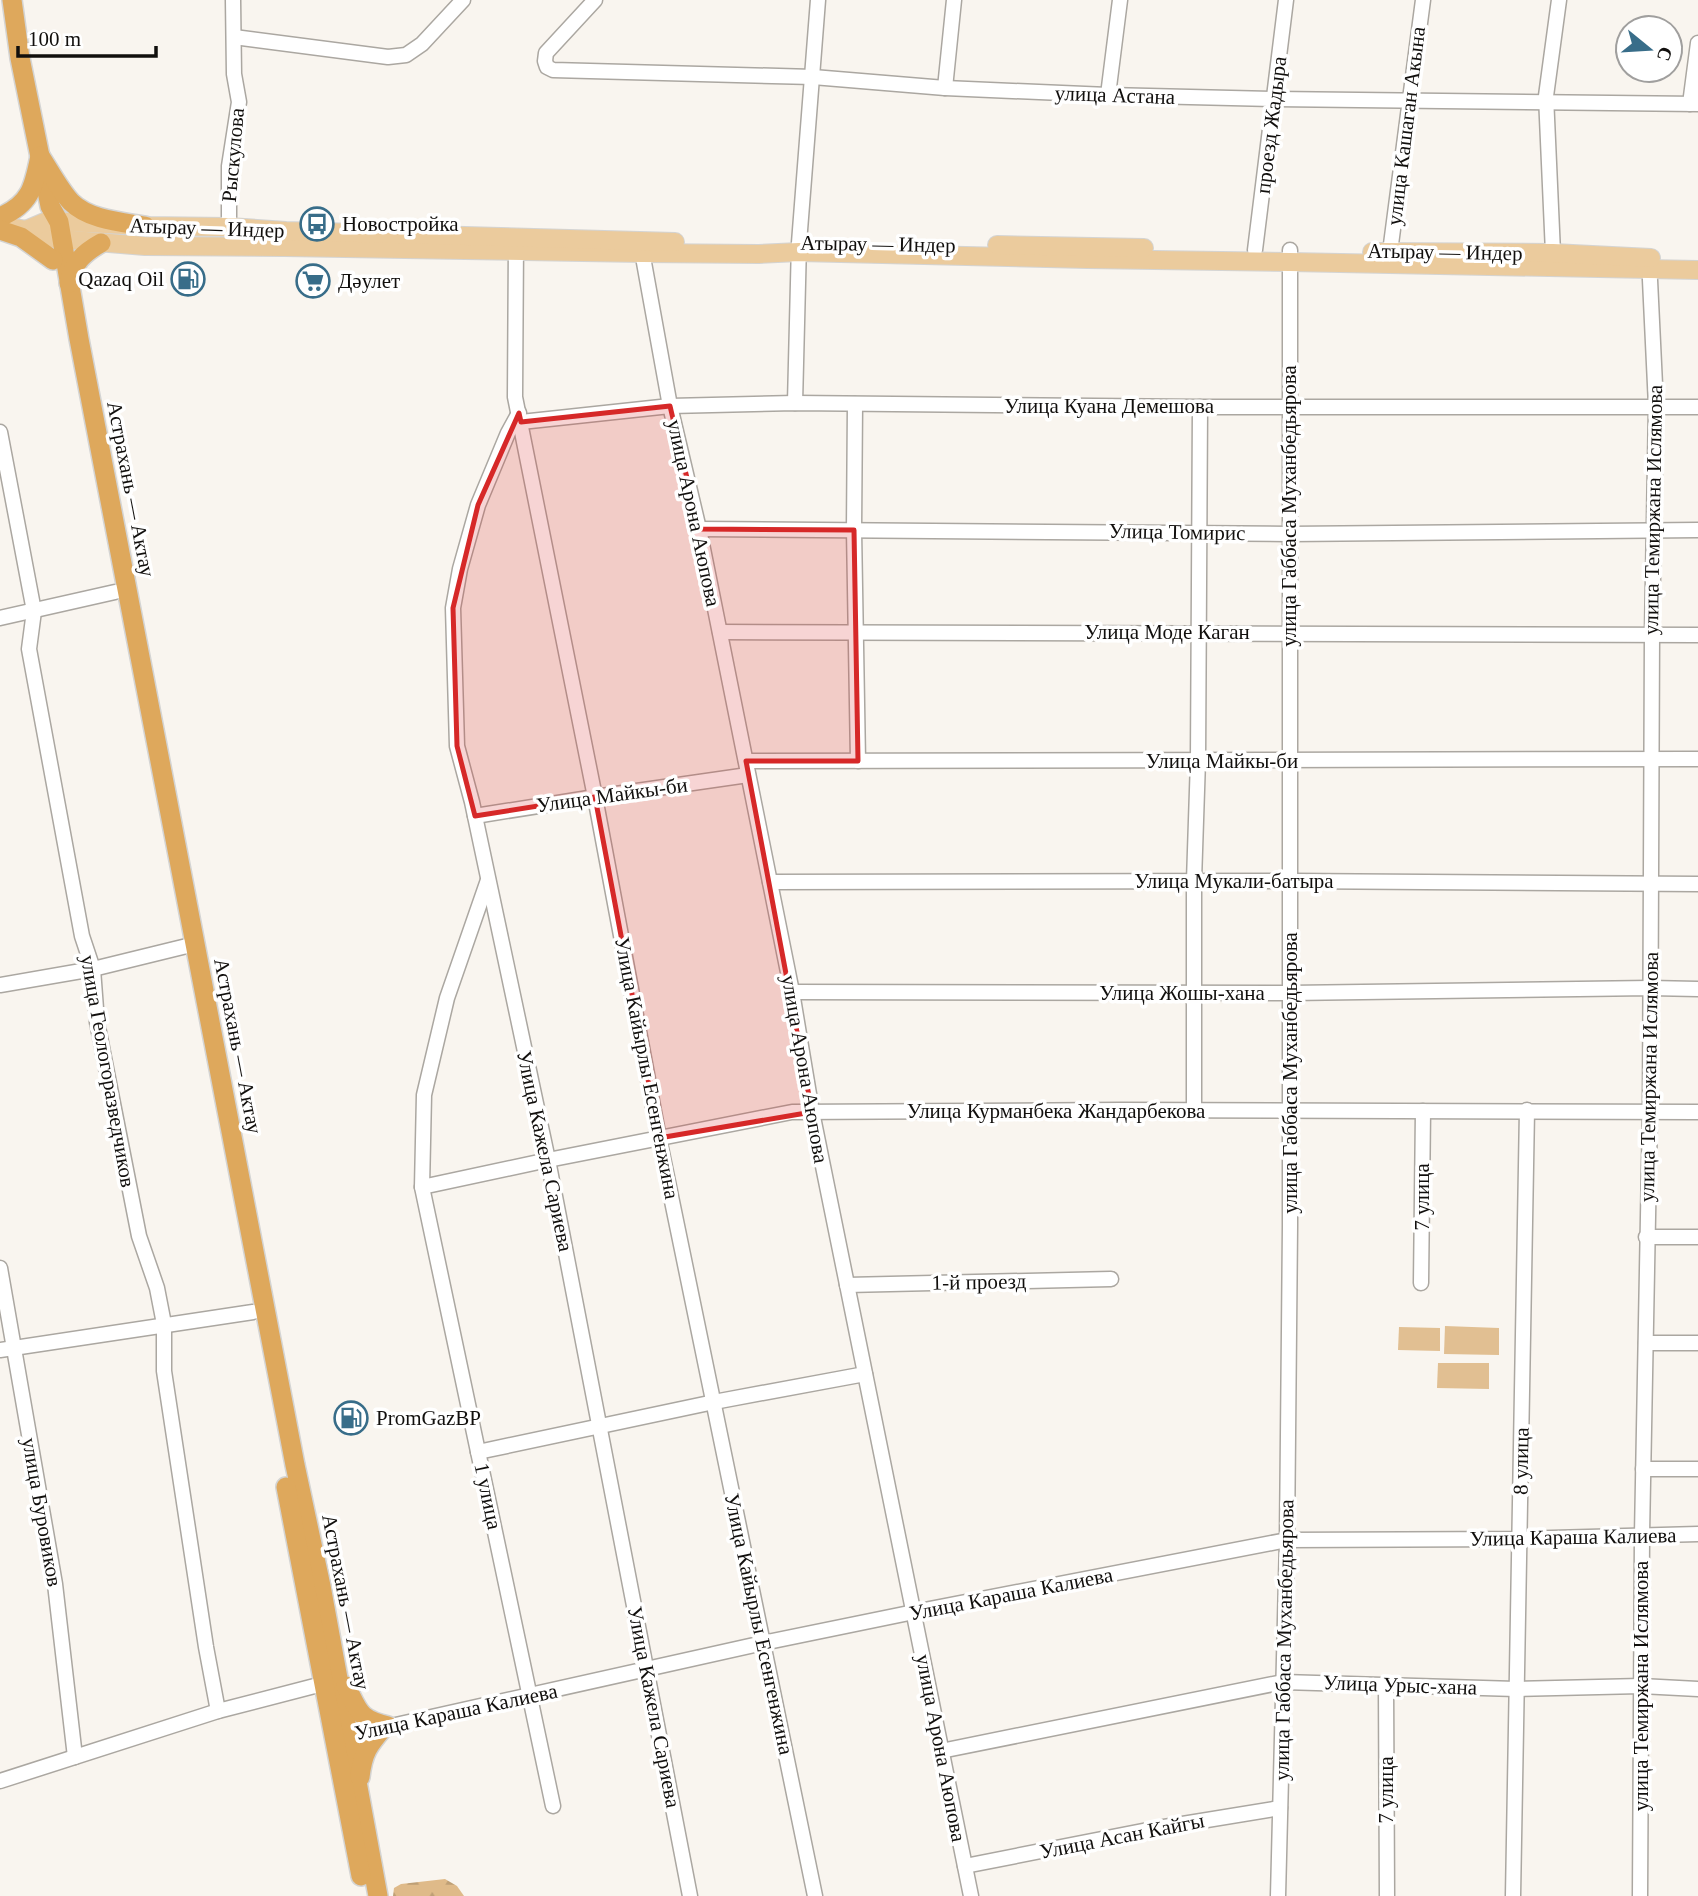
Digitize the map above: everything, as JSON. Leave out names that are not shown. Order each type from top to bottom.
[{"type":"highway","name":"Астрахань — Актау","points":[[12,0],[20,58],[53,225],[69,284],[189,946],[321,1586],[330,1682]]},
{"type":"highway","points":[[0,216],[20,206],[28,196],[40,156]]},
{"type":"highway","points":[[40,156],[61,189],[81,210],[145,226]]},
{"type":"highway","name":"Астрахань — Актау","points":[[53,225],[53,260],[115,592],[162,804]]},
{"type":"highway","points":[[0,228],[21,237],[53,260]]},
{"type":"highway","points":[[69,284],[77,260],[101,243]]},
{"type":"highway","name":"Астрахань — Актау","points":[[189,946],[253,1311],[341,1737],[364,1896]]},
{"type":"highway","points":[[330,1682],[345,1686],[361,1714],[386,1726],[367,1747],[359,1792]]},
{"type":"highway","name":"Астрахань — Актау","points":[[341,1737],[359,1792],[377,1896]]},
{"type":"main road","name":"Атырау — Индер","points":[[53,225],[229,227],[516,244]]},
{"type":"main road","name":"Атырау — Индер","points":[[53,225],[101,243],[145,246],[516,244],[1255,250],[1290,256],[1649,264],[1698,258]]},
{"type":"main road","points":[[0,228],[26,230],[53,225]]},
{"type":"main road","name":"Атырау — Индер","points":[[799,248],[1087,260],[1390,252],[1553,253],[1698,270]]},
{"type":"street","name":"Рыскулова","points":[[229,227],[229,166],[239,102],[234,74],[233,0]]},
{"type":"street","points":[[234,37],[388,57],[406,55],[422,44],[463,0]]},
{"type":"street","name":"улица Астана","points":[[595,0],[546,54],[547,67],[553,70],[813,77],[945,88],[1108,95],[1694,104]]},
{"type":"street","points":[[795,403],[799,248],[818,0]]},
{"type":"street","points":[[945,88],[954,0]]},
{"type":"street","points":[[1108,95],[1119,0]]},
{"type":"street","name":"проезд Жадыра","points":[[1255,250],[1286,0]]},
{"type":"street","name":"улица Кашаган Акына","points":[[1390,252],[1423,0]]},
{"type":"street","points":[[1553,253],[1546,102],[1559,0]]},
{"type":"street","points":[[1694,104],[1698,43]]},
{"type":"street","name":"Улица Кайырлы Есенгенжина","points":[[516,244],[515,397],[595,797],[659,1138],[815,1896]]},
{"type":"street","name":"улица Арона Аюпова","points":[[641,247],[670,406],[699,528],[792,992],[812,1112],[971,1896]]},
{"type":"street","name":"улица Габбаса Муханбедьярова","points":[[1278,1896],[1287,1540],[1290,256]]},
{"type":"street","name":"улица Темиржана Ислямова","points":[[1640,1896],[1656,406],[1649,264]]},
{"type":"street","name":"Улица Куана Демешова","points":[[520,418],[670,406],[795,403],[1200,407],[1698,407]]},
{"type":"street","points":[[855,404],[858,761]]},
{"type":"street","points":[[1194,1111],[1200,407]]},
{"type":"street","name":"Улица Кажела Сариева","points":[[520,418],[508,433],[478,505],[460,569],[453,608],[457,746],[475,816],[548,1160],[690,1896]]},
{"type":"street","name":"улица Геологоразведчиков","points":[[0,432],[34,611],[29,649],[82,936],[93,969],[97,1022],[139,1236],[158,1288],[164,1324],[164,1371],[218,1711]]},
{"type":"street","name":"Улица Томирис","points":[[699,528],[1289,534],[1698,530]]},
{"type":"street","points":[[0,618],[115,592]]},
{"type":"street","name":"Улица Моде Каган","points":[[720,632],[1698,635]]},
{"type":"street","name":"Улица Майкы-би","points":[[475,816],[595,797],[747,768],[858,761],[1698,759]]},
{"type":"street","name":"1 улица","points":[[488,879],[447,998],[424,1095],[422,1187],[553,1806]]},
{"type":"street","name":"Улица Мукали-батыра","points":[[769,881],[1698,884]]},
{"type":"street","points":[[0,985],[93,969],[189,946]]},
{"type":"street","name":"Улица Жошы-хана","points":[[792,992],[1290,993],[1698,989]]},
{"type":"street","name":"8 улица","points":[[1513,1896],[1527,1110]]},
{"type":"street","name":"7 улица","points":[[1421,1283],[1423,1111]]},
{"type":"street","name":"Улица Курманбека Жандарбекова","points":[[422,1187],[792,1112],[1698,1112]]},
{"type":"street","points":[[1646,1237],[1698,1237]]},
{"type":"street","name":"улица Буровиков","points":[[0,1268],[6,1348],[55,1584],[75,1757]]},
{"type":"street","name":"1-й проезд","points":[[847,1285],[1111,1279]]},
{"type":"street","points":[[6,1348],[253,1311]]},
{"type":"street","points":[[1646,1343],[1698,1343]]},
{"type":"street","points":[[478,1452],[714,1402],[865,1374]]},
{"type":"street","points":[[1643,1469],[1698,1469]]},
{"type":"street","name":"Улица Караша Калиева","points":[[341,1737],[763,1643],[1287,1540],[1519,1539],[1698,1534]]},
{"type":"street","points":[[0,1781],[218,1711],[330,1682]]},
{"type":"street","name":"Улица Урыс-хана","points":[[941,1751],[1283,1682],[1517,1689],[1641,1685],[1698,1689]]},
{"type":"street","name":"7 улица","points":[[1386,1685],[1387,1896]]},
{"type":"street","name":"Улица Асан Кайгы","points":[[965,1866],[1158,1828],[1280,1808]]},
{"type":"highlighted area","points":[[670,406],[699,529],[854,530],[858,761],[746,761],[812,1112],[659,1138],[595,797],[475,816],[457,746],[453,608],[478,505],[519,413],[521,422]]},
{"type":"green space","points":[[445,1879],[457,1886],[464,1896],[393,1896],[394,1888],[401,1884]]},
{"type":"shaded area","points":[[1445,1326],[1499,1328],[1499,1355],[1444,1354]]},
{"type":"shaded area","points":[[1399,1327],[1440,1328],[1440,1351],[1398,1350]]},
{"type":"shaded area","points":[[1438,1363],[1489,1363],[1489,1389],[1437,1388]]},
{"type":"place","name":"Новостройка","points":[[317,224]]},
{"type":"place","name":"Qazaq Oil","points":[[188,279]]},
{"type":"place","name":"Дәулет","points":[[313,281]]},
{"type":"place","name":"PromGazBP","points":[[351,1418]]}]
